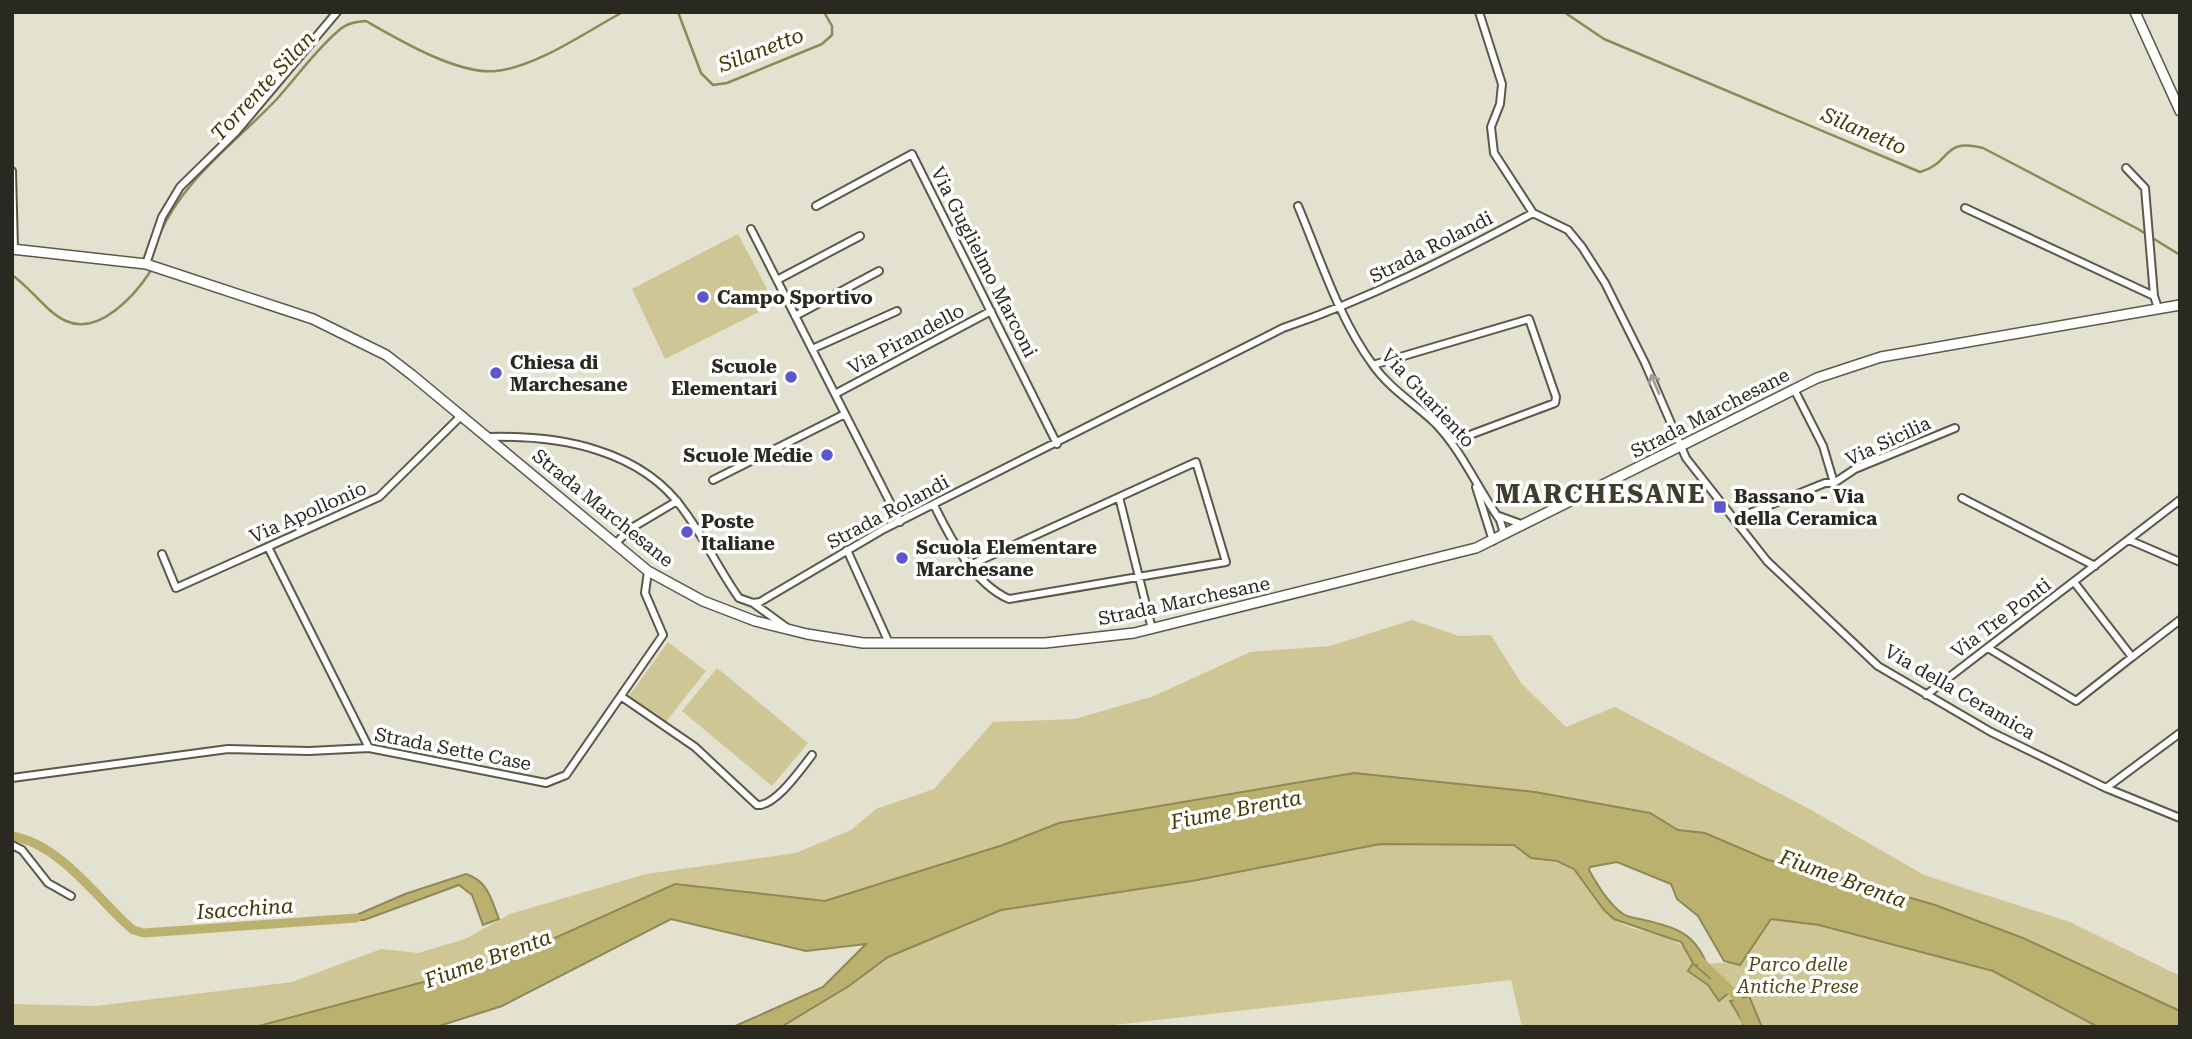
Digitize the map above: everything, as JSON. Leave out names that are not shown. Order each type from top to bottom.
[{"type":"main road","points":[[2135,12],[2180,111]]},
{"type":"main road","name":"Strada Marchesane","points":[[13,249],[146,264],[313,319],[351,335],[386,355],[462,415],[648,571],[703,601],[755,621],[863,643],[1045,643],[1152,629],[1496,540],[1817,377],[1881,357],[2180,305]]},
{"type":"street","points":[[146,264],[162,217],[180,187],[236,132],[337,12]]},
{"type":"street","points":[[1479,12],[1502,83],[1500,104],[1491,127],[1494,153],[1533,213]]},
{"type":"street","name":"Via Guglielmo Marconi","points":[[816,206],[912,154],[1057,444]]},
{"type":"street","points":[[2126,168],[2145,188],[2154,296],[2158,308]]},
{"type":"street","name":"Strada Marchesane","points":[[12,171],[13,249]]},
{"type":"street","points":[[1298,206],[1342,309]]},
{"type":"street","points":[[1965,208],[2154,296]]},
{"type":"street","name":"Strada Rolandi","points":[[753,603],[760,602],[900,522],[1283,328],[1342,309],[1438,264],[1533,213]]},
{"type":"street","name":"Via della Ceramica","points":[[1533,213],[1553,220],[1568,230],[1605,284],[1646,363],[1680,447],[1691,466],[1767,561],[1878,666],[1991,732],[2106,788],[2180,818]]},
{"type":"street","points":[[751,229],[900,522]]},
{"type":"street","points":[[777,280],[860,236]]},
{"type":"street","points":[[795,316],[879,271]]},
{"type":"street","name":"Via Guariento","points":[[1342,309],[1373,365],[1398,394],[1434,423],[1472,472],[1503,525],[1496,540]]},
{"type":"street","points":[[812,349],[897,311]]},
{"type":"street","name":"Via Pirandello","points":[[835,394],[991,311]]},
{"type":"street","points":[[1373,365],[1529,319],[1556,397],[1555,403],[1451,442]]},
{"type":"street","name":"Via Sicilia","points":[[1794,389],[1823,446],[1835,483]]},
{"type":"street","points":[[713,480],[845,414]]},
{"type":"street","name":"Via Apollonio","points":[[162,554],[176,588],[379,497],[462,415]]},
{"type":"street","name":"Via Sicilia","points":[[1734,519],[1825,483],[1835,483],[1855,470],[1955,428]]},
{"type":"street","points":[[489,437],[544,441],[615,455],[640,467],[677,501],[739,598],[753,603],[791,630]]},
{"type":"street","points":[[934,505],[949,536],[970,565],[994,593],[1009,599],[1226,562],[1196,462],[970,565]]},
{"type":"street","name":"Via Guariento","points":[[1472,472],[1496,540]]},
{"type":"street","points":[[1119,497],[1152,629]]},
{"type":"street","points":[[1962,498],[2095,566]]},
{"type":"street","name":"Via Tre Ponti","points":[[1926,695],[2180,500]]},
{"type":"street","points":[[615,544],[630,529],[677,501]]},
{"type":"street","points":[[1495,512],[1509,521],[1529,525]]},
{"type":"street","points":[[2129,540],[2180,562]]},
{"type":"street","points":[[268,547],[369,748]]},
{"type":"street","points":[[847,550],[889,643]]},
{"type":"street","name":"Strada Sette Case","points":[[12,778],[228,749],[309,751],[369,748],[546,783],[556,781],[566,775],[663,635],[645,593],[648,571]]},
{"type":"street","points":[[2074,582],[2132,657]]},
{"type":"street","points":[[1987,648],[2077,701],[2180,620]]},
{"type":"street","points":[[622,697],[695,747],[758,805],[769,803],[791,782],[812,755]]},
{"type":"street","points":[[2106,788],[2180,733]]},
{"type":"street","points":[[12,845],[22,850],[48,883],[71,896]]},
{"type":"green space","name":"Campo Sportivo","points":[[738,234],[775,304],[665,359],[632,289]]},
{"type":"green space","points":[[1412,620],[1459,636],[1491,635],[1521,683],[1566,727],[1615,707],[1813,811],[1924,875],[2070,922],[2180,976],[2180,1011],[2023,938],[1935,905],[1832,875],[1768,860],[1705,833],[1678,830],[1650,813],[1193,801],[1059,823],[1003,845],[825,901],[675,884],[537,946],[424,982],[435,1027],[12,1027],[12,1004],[96,1006],[292,982],[381,949],[418,953],[465,939],[510,914],[646,874],[796,853],[851,830],[876,809],[934,789],[993,722],[1075,719],[1154,696],[1250,652],[1330,646]]},
{"type":"green space","points":[[668,642],[706,671],[665,723],[629,696]]},
{"type":"green space","points":[[717,668],[808,743],[772,786],[682,711]]},
{"type":"green space","name":"Parco delle Antiche Prese","points":[[1380,844],[1514,845],[1573,870],[1584,880],[1602,908],[1613,919],[1679,944],[1694,964],[1740,965],[1771,919],[1819,925],[1993,971],[2098,1027],[1522,1027],[1511,980],[1096,1027],[781,1027],[849,986],[888,957],[1001,910],[1192,881]]},
{"type":"water","name":"Fiume Brenta","points":[[1354,773],[1535,792],[1650,813],[1678,830],[1705,833],[1768,860],[1832,875],[1935,905],[2023,938],[2180,1011],[2180,1027],[2098,1027],[1993,971],[1819,925],[1771,919],[1740,965],[1724,961],[1698,916],[1677,899],[1671,884],[1617,862],[1590,867],[1589,870],[1604,894],[1623,914],[1665,925],[1683,933],[1696,945],[1707,965],[1695,965],[1710,978],[1722,979],[1730,992],[1719,1001],[1708,985],[1688,971],[1693,963],[1681,942],[1614,919],[1604,910],[1574,869],[1557,861],[1531,858],[1514,845],[1380,844],[1192,881],[1001,910],[888,957],[849,986],[781,1027],[733,1027],[823,987],[866,944],[806,951],[671,919],[502,1006],[436,1027],[255,1027],[457,973],[537,946],[675,884],[825,901],[1003,845],[1059,823]]},
{"type":"water","points":[[466,874],[484,886],[499,919],[483,925],[472,895],[459,885],[364,920],[345,920],[405,894]]},
{"type":"water","points":[[1749,996],[1762,1027],[1741,1027],[1744,1024],[1730,1001]]},
{"type":"waterway","name":"Torrente Silan","points":[[158,238],[180,198],[210,164],[276,100],[329,40],[347,25],[366,21],[447,62],[464,68],[496,71],[545,56],[623,12]]},
{"type":"waterway","name":"Silanetto","points":[[678,12],[701,73],[713,85],[727,83],[822,44],[832,35],[832,26],[824,12]]},
{"type":"waterway","name":"Silanetto","points":[[1564,12],[1604,39],[1920,172],[1960,146],[1983,148],[2138,229],[2180,255]]},
{"type":"waterway","points":[[12,275],[59,317],[78,324],[91,323],[115,311],[126,302],[150,272]]},
{"type":"waterway","name":"Isacchina","points":[[12,836],[44,848],[58,858],[133,930],[144,933],[356,918]]},
{"type":"waterway","points":[[1696,957],[1737,997],[1749,1027]]},
{"type":"place","name":"Campo Sportivo","points":[[703,297]]},
{"type":"place","name":"Chiesa di Marchesane","points":[[496,373]]},
{"type":"place","name":"Scuole Elementari","points":[[791,377]]},
{"type":"place","name":"Scuole Medie","points":[[827,455]]},
{"type":"place","name":"Bassano - Via della Ceramica","points":[[1720,507]]},
{"type":"place","name":"Poste Italiane","points":[[687,532]]},
{"type":"place","name":"Scuola Elementare Marchesane","points":[[902,558]]},
{"type":"district","name":"MARCHESANE","points":[[1601,494]]}]
